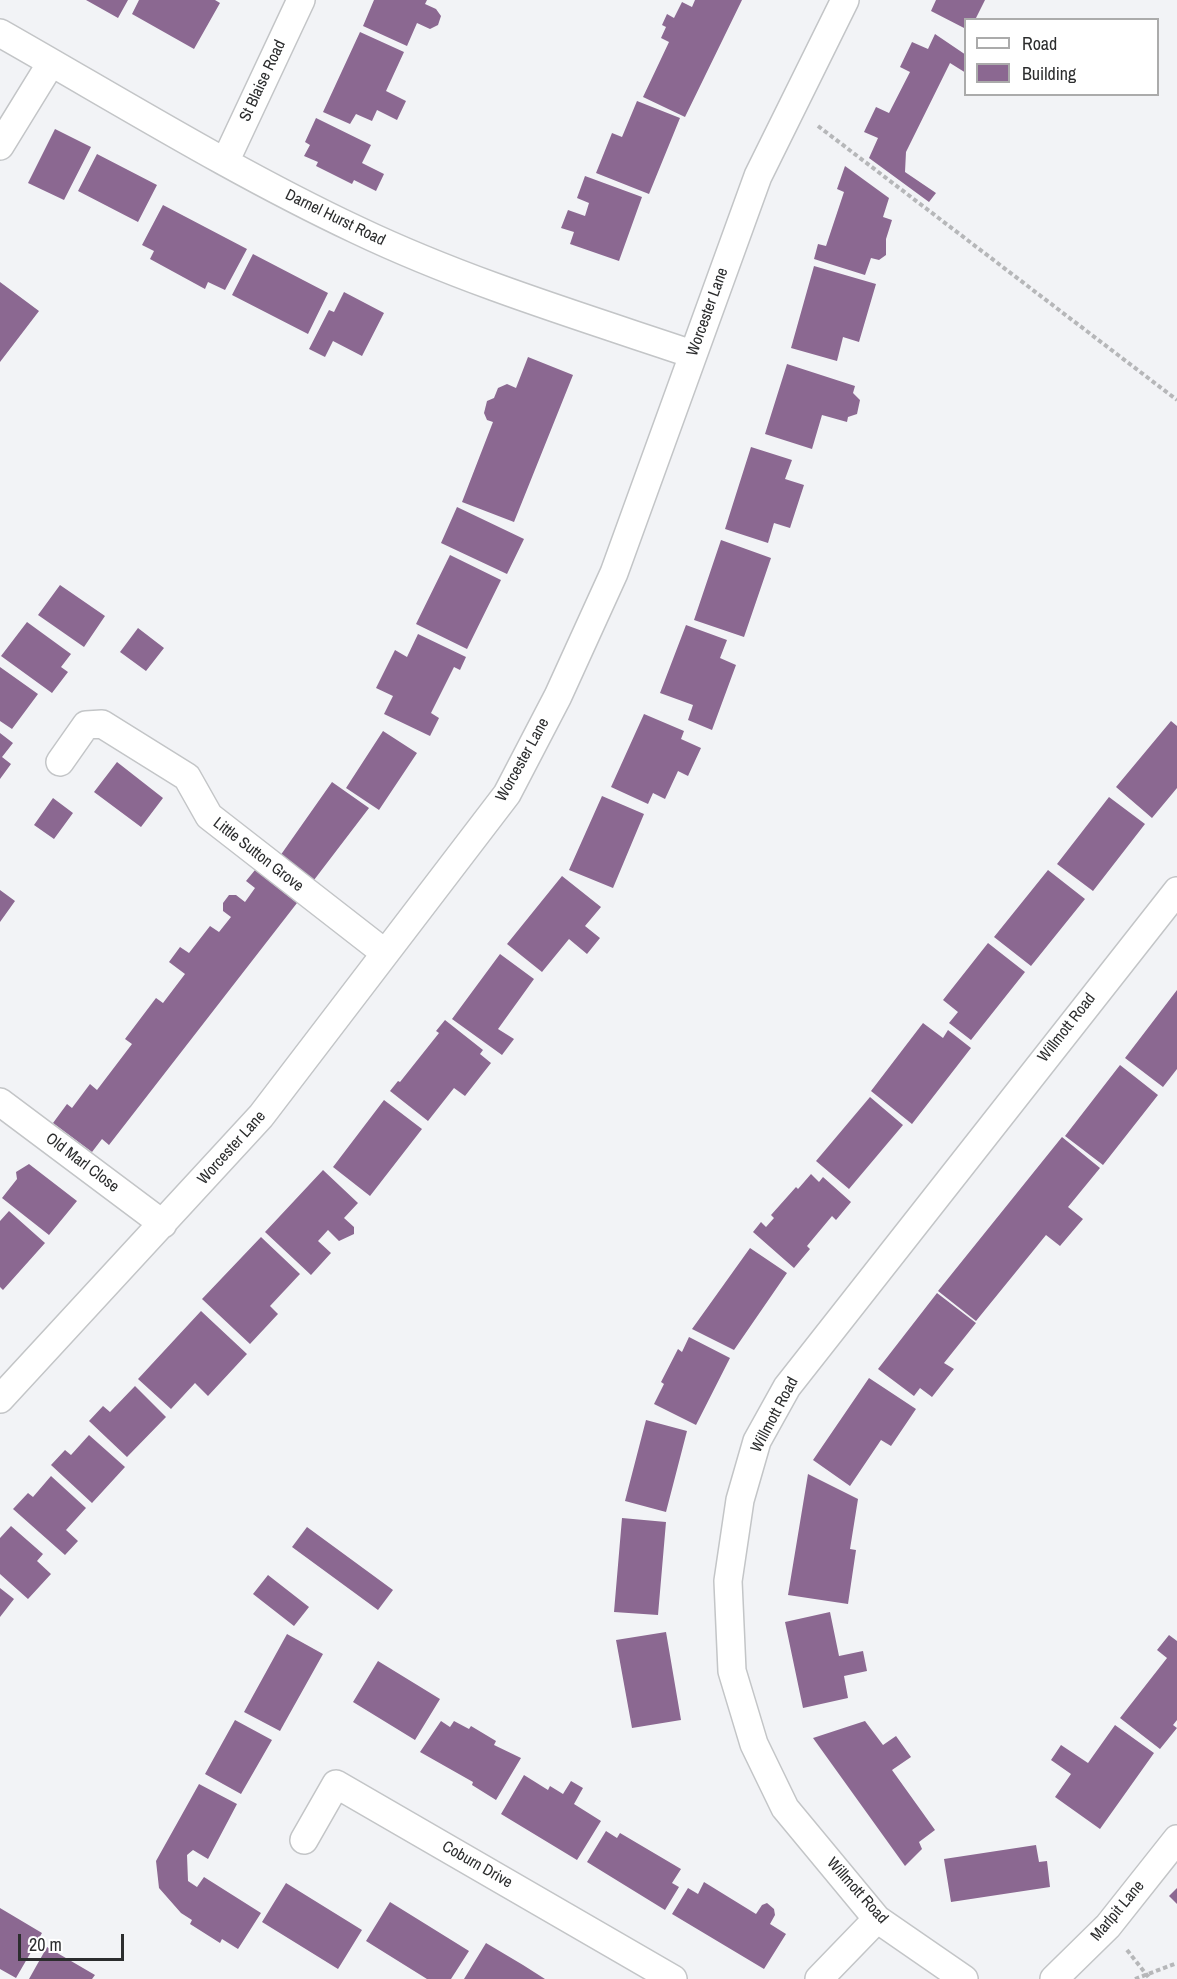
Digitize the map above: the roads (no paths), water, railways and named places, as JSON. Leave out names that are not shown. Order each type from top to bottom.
[{"type":"street","name":"St Blaise Road","points":[[225,162],[301,0]]},
{"type":"street","name":"Worcester Lane","points":[[0,1399],[164,1224],[261,1116],[507,794],[558,696],[614,573],[758,176],[845,0]]},
{"type":"street","name":"Darnel Hurst Road","points":[[0,33],[225,162],[357,231],[480,282],[692,354]]},
{"type":"street","points":[[0,146],[51,63]]},
{"type":"street","name":"Little Sutton Grove","points":[[60,762],[86,725],[102,724],[187,777],[208,816],[385,953]]},
{"type":"street","name":"Willmott Road","points":[[964,1979],[877,1919],[785,1808],[754,1744],[732,1671],[728,1581],[740,1500],[757,1441],[787,1387],[1177,891]]},
{"type":"street","name":"Old Marl Close","points":[[0,1102],[164,1224]]},
{"type":"street","name":"Coburn Drive","points":[[304,1840],[336,1784],[673,1979]]},
{"type":"street","name":"Marlpit Lane","points":[[1054,1979],[1108,1926],[1177,1839]]},
{"type":"street","points":[[819,1979],[877,1919]]}]
